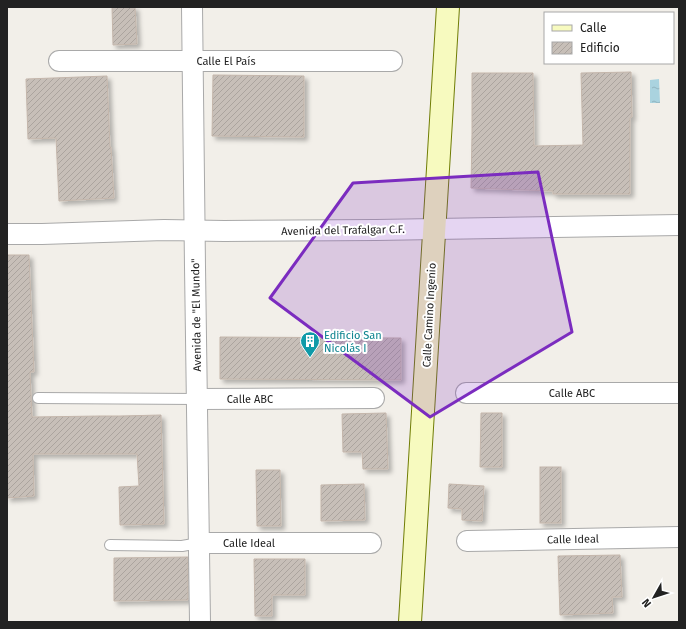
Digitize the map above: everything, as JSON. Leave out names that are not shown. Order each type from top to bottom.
[{"type":"street","name":"Avenida de \"El Mundo\"","points":[[192,7],[200,622]]},
{"type":"street","name":"Calle Camino Ingenio","points":[[410,622],[448,7]]},
{"type":"street","name":"Calle El País","points":[[59,61],[392,61]]},
{"type":"street","name":"Avenida del Trafalgar C.F.","points":[[7,234],[195,230],[434,229],[679,225]]},
{"type":"street","name":"Calle ABC","points":[[466,393],[679,392]]},
{"type":"street","name":"Calle ABC","points":[[197,399],[374,398]]},
{"type":"street","name":"Calle Ideal","points":[[467,541],[679,537]]},
{"type":"street","name":"Calle Ideal","points":[[199,543],[371,543]]},
{"type":"lane","points":[[38,398],[197,399]]},
{"type":"lane","points":[[110,545],[182,546],[199,543]]},
{"type":"highlighted area","points":[[538,172],[572,332],[430,417],[270,298],[353,183]]},
{"type":"water","points":[[659,79],[660,103],[650,103],[650,80]]},
{"type":"building","points":[[112,7],[135,7],[137,44],[113,45]]},
{"type":"building","points":[[631,72],[632,117],[630,118],[630,194],[553,194],[553,191],[471,188],[472,73],[533,73],[534,146],[583,145],[581,73]]},
{"type":"building","points":[[213,75],[304,76],[304,137],[212,136]]},
{"type":"building","points":[[107,76],[114,198],[59,201],[56,138],[28,139],[26,79]]},
{"type":"building","points":[[7,255],[29,255],[34,372],[30,372],[32,417],[161,415],[164,524],[120,525],[119,487],[139,486],[137,454],[33,454],[34,496],[7,498]]},
{"type":"building","name":"Edificio San Nicolás I","points":[[220,337],[401,338],[401,380],[220,379]]},
{"type":"building","points":[[386,413],[388,469],[363,469],[362,452],[343,452],[342,414]]},
{"type":"building","points":[[481,413],[502,413],[502,467],[480,467]]},
{"type":"building","points":[[540,467],[561,467],[561,523],[540,523]]},
{"type":"building","points":[[256,470],[280,470],[281,526],[257,526]]},
{"type":"building","points":[[364,484],[365,520],[321,521],[321,485]]},
{"type":"building","points":[[449,484],[484,486],[482,521],[462,520],[462,509],[448,508]]},
{"type":"building","points":[[620,555],[622,597],[612,597],[613,613],[560,615],[558,556]]},
{"type":"building","points":[[188,557],[188,600],[114,601],[114,558]]},
{"type":"building","points":[[254,559],[305,559],[305,595],[272,595],[272,616],[255,616]]},
{"type":"place","name":"Edificio San Nicolás I","points":[[310,358]]}]
